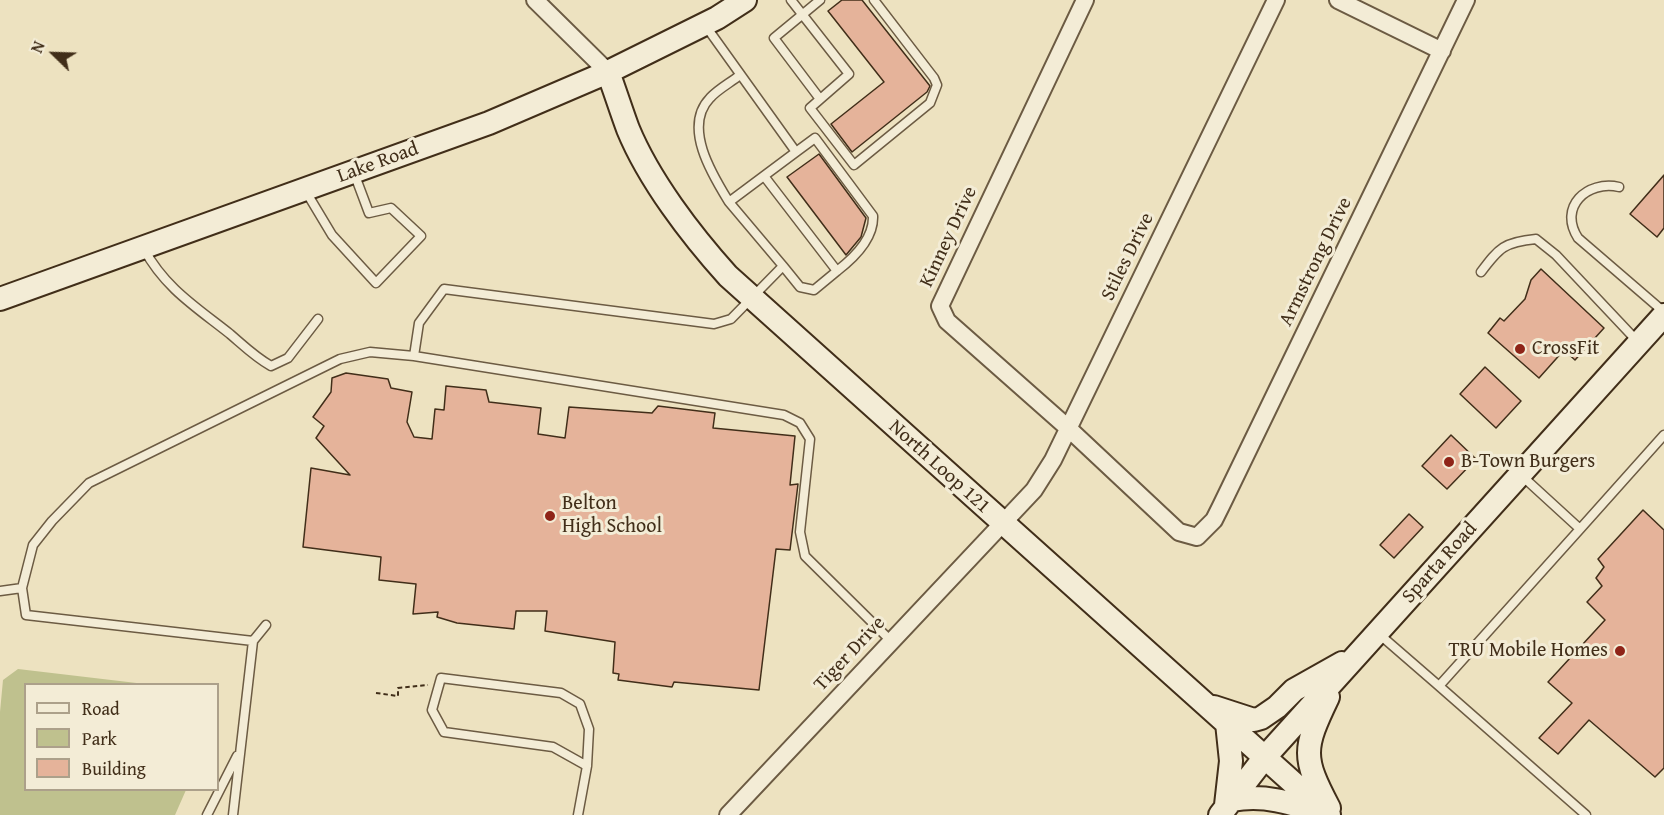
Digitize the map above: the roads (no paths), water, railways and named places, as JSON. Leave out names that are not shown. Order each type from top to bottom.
[{"type":"main road","name":"Lake Road","points":[[0,299],[489,123],[608,72],[705,24],[744,0]]},
{"type":"main road","name":"North Loop 121","points":[[608,72],[629,130],[668,199],[701,246],[752,300],[1330,815]]},
{"type":"main road","name":"Sparta Road","points":[[1226,807],[1265,757],[1664,314]]},
{"type":"main road","points":[[1204,703],[1254,720],[1261,718],[1277,707],[1294,690],[1361,652]]},
{"type":"main road","points":[[1330,815],[1307,758],[1317,721],[1338,677]]},
{"type":"main road","points":[[1227,723],[1231,761],[1226,807],[1252,796],[1268,798],[1330,815]]},
{"type":"street","points":[[535,0],[608,72]]},
{"type":"street","name":"Kinney Drive","points":[[1085,0],[940,306],[946,321],[1068,428],[1179,532],[1197,537]]},
{"type":"street","name":"Stiles Drive","points":[[1004,524],[1034,490],[1068,428],[1276,0]]},
{"type":"street","points":[[1338,0],[1442,51]]},
{"type":"street","name":"Armstrong Drive","points":[[1197,537],[1214,520],[1466,0]]},
{"type":"street","name":"Tiger Drive","points":[[728,815],[948,578],[1004,524]]},
{"type":"lane","points":[[791,0],[849,74],[810,108],[854,165],[930,103],[937,85],[874,0]]},
{"type":"lane","points":[[820,0],[774,38],[820,99]]},
{"type":"lane","points":[[705,24],[796,152]]},
{"type":"lane","points":[[729,202],[815,138],[873,216],[872,224],[863,245],[854,258],[814,290],[800,287],[729,202],[713,177],[702,147],[699,126],[709,99],[740,75]]},
{"type":"lane","points":[[305,190],[332,236],[376,284],[421,236],[391,208],[369,213],[354,171]]},
{"type":"lane","points":[[764,176],[837,271]]},
{"type":"lane","points":[[1619,187],[1606,184],[1585,192],[1573,209],[1571,219],[1573,229],[1578,238],[1664,314]]},
{"type":"lane","points":[[1481,272],[1498,249],[1520,240],[1536,239],[1556,255],[1639,343]]},
{"type":"lane","points":[[143,249],[156,272],[181,296],[252,356],[271,366],[288,358],[318,319]]},
{"type":"lane","points":[[414,356],[419,323],[444,289],[714,324],[731,319],[783,266]]},
{"type":"lane","points":[[253,640],[26,615],[22,588],[33,545],[52,521],[89,483],[340,359],[370,352],[414,356],[784,415],[800,423],[810,439],[800,532],[805,556],[891,641]]},
{"type":"lane","points":[[1439,686],[1664,435]]},
{"type":"lane","points":[[1520,474],[1580,529]]},
{"type":"lane","points":[[0,591],[22,588]]},
{"type":"lane","points":[[233,815],[253,640],[266,625]]},
{"type":"lane","points":[[1378,633],[1586,815]]},
{"type":"lane","points":[[578,815],[587,766],[589,729],[580,704],[561,693],[441,678],[432,710],[444,732],[553,747],[587,766]]},
{"type":"lane","points":[[207,815],[240,750]]},
{"type":"place","name":"CrossFit","points":[[1520,349]]},
{"type":"place","name":"B-Town Burgers","points":[[1449,462]]},
{"type":"place","name":"Belton High School","points":[[550,516]]},
{"type":"place","name":"TRU Mobile Homes","points":[[1620,651]]}]
